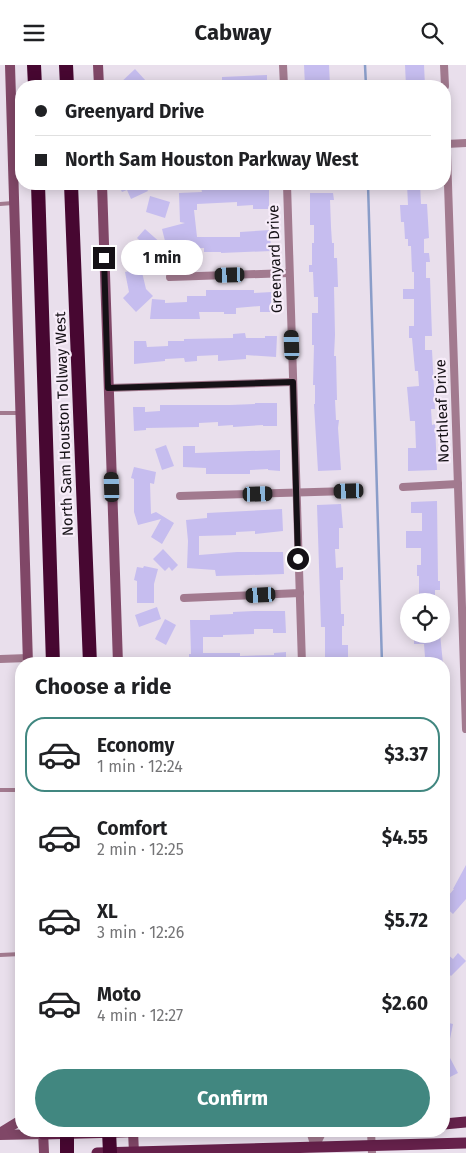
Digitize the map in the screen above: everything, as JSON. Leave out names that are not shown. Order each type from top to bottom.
[{"type":"highway","points":[[34,65],[35,80]]},
{"type":"highway","points":[[66,65],[67,80]]},
{"type":"highway","name":"North Sam Houston Tollway West","points":[[38,190],[53,657]]},
{"type":"highway","name":"North Sam Houston Tollway West","points":[[71,190],[90,657]]},
{"type":"highway","points":[[67,1137],[68,1153]]},
{"type":"highway","points":[[109,1137],[110,1153]]},
{"type":"main road","points":[[10,65],[28,657]]},
{"type":"main road","points":[[98,65],[99,80]]},
{"type":"main road","points":[[102,190],[118,657]]},
{"type":"main road","points":[[450,1123],[466,1122]]},
{"type":"main road","points":[[0,1134],[15,1124]]},
{"type":"main road","points":[[0,1134],[15,1134]]},
{"type":"main road","points":[[43,1137],[44,1153]]},
{"type":"main road","points":[[133,1137],[134,1153]]},
{"type":"main road","points":[[97,1153],[447,1149],[466,1143]]},
{"type":"street","points":[[283,65],[284,80]]},
{"type":"street","points":[[444,65],[445,80]]},
{"type":"street","points":[[451,144],[466,143]]},
{"type":"street","name":"Greenyard Drive","points":[[287,190],[302,657]]},
{"type":"street","name":"Northleaf Drive","points":[[448,190],[465,649],[466,729]]},
{"type":"street","points":[[170,277],[289,273]]},
{"type":"street","points":[[108,388],[293,382]]},
{"type":"street","points":[[456,421],[466,420]]},
{"type":"street","points":[[403,487],[458,484]]},
{"type":"street","points":[[180,496],[349,491]]},
{"type":"street","points":[[184,598],[300,593]]},
{"type":"street","points":[[0,659],[15,660]]},
{"type":"street","points":[[312,1137],[315,1150]]},
{"type":"street","points":[[315,1150],[320,1137]]},
{"type":"street","points":[[371,1137],[372,1150]]},
{"type":"lane","points":[[0,204],[14,203]]},
{"type":"lane","points":[[0,413],[21,413]]},
{"type":"lane","points":[[0,790],[15,790]]},
{"type":"lane","points":[[0,955],[15,954]]},
{"type":"building","points":[[304,65],[329,65],[330,80],[305,80]]},
{"type":"building","points":[[405,65],[424,65],[425,80],[406,80]]},
{"type":"building","points":[[135,69],[145,80],[123,80]]},
{"type":"building","points":[[267,75],[267,80],[222,80],[222,77]]},
{"type":"building","points":[[127,190],[148,191],[131,199]]},
{"type":"building","points":[[202,190],[269,190],[269,209],[253,209],[253,205],[237,206],[237,202],[197,204],[197,210],[194,210],[197,237],[240,237],[240,232],[270,230],[271,251],[221,253],[204,252],[204,248],[185,249],[185,245],[174,247],[173,243],[166,245],[162,229],[185,223],[180,222],[179,193],[202,192]]},
{"type":"building","points":[[407,190],[420,190],[421,204],[427,204],[429,238],[424,239],[424,253],[429,253],[430,262],[426,262],[426,278],[430,278],[432,336],[425,336],[425,350],[432,350],[435,409],[431,409],[432,425],[435,424],[437,470],[408,471],[408,448],[416,448],[415,421],[410,421],[407,387],[419,386],[418,371],[415,371],[412,338],[409,338],[409,326],[414,326],[414,299],[403,299],[403,289],[414,289],[411,246],[408,246],[408,239],[405,239],[404,222],[401,222],[400,205],[408,205]]},
{"type":"building","points":[[310,193],[333,193],[334,200],[330,200],[332,243],[334,243],[334,258],[337,258],[338,287],[334,287],[334,356],[336,356],[337,400],[335,400],[336,420],[339,420],[341,470],[318,471],[314,404],[315,385],[313,385],[314,345],[312,345],[312,313],[318,313],[318,297],[314,297],[313,272],[309,272],[309,265],[312,265],[312,243],[314,243],[314,225],[310,225]]},
{"type":"building","points":[[150,196],[170,202],[165,218],[146,212]]},
{"type":"building","points":[[145,229],[163,245],[154,254],[137,238]]},
{"type":"building","points":[[125,248],[147,253],[144,266],[123,261]]},
{"type":"building","points":[[141,268],[146,289],[153,296],[136,312],[123,298],[129,292],[125,272]]},
{"type":"building","points":[[206,290],[254,290],[254,293],[272,292],[272,312],[260,312],[260,306],[236,308],[236,314],[199,312],[200,319],[150,319],[152,299],[165,300],[165,303],[187,302],[187,296],[206,296]]},
{"type":"building","points":[[245,333],[246,338],[277,336],[276,357],[246,355],[246,359],[218,361],[218,355],[197,356],[197,361],[185,362],[184,358],[134,364],[134,341],[146,341],[147,347],[168,346],[168,341],[233,338],[233,334]]},
{"type":"building","points":[[277,403],[277,426],[218,426],[218,422],[199,423],[199,427],[146,428],[146,430],[134,431],[133,407],[145,407],[145,412],[160,411],[160,405]]},
{"type":"building","points":[[166,445],[174,466],[162,470],[155,449]]},
{"type":"building","points":[[183,446],[195,446],[195,453],[280,450],[280,471],[268,469],[250,470],[250,474],[206,474],[206,468],[183,467]]},
{"type":"building","points":[[134,467],[156,472],[154,484],[150,483],[151,514],[156,512],[174,523],[162,544],[151,537],[161,519],[138,525],[134,512],[134,479],[131,478]]},
{"type":"building","points":[[437,501],[438,581],[440,581],[440,590],[435,590],[435,593],[419,593],[417,565],[421,565],[421,548],[406,548],[406,531],[422,531],[422,513],[411,513],[411,502]]},
{"type":"building","points":[[341,504],[343,528],[339,528],[339,549],[335,549],[336,568],[343,567],[343,580],[340,580],[341,614],[344,614],[342,645],[348,645],[348,657],[325,657],[325,627],[321,627],[317,505]]},
{"type":"building","points":[[282,509],[283,531],[255,534],[255,531],[236,532],[236,535],[199,536],[199,555],[237,552],[283,552],[284,574],[216,576],[215,570],[187,568],[188,541],[186,520],[207,518],[207,513]]},
{"type":"building","points":[[163,549],[178,565],[172,571],[169,567],[165,571],[153,559]]},
{"type":"building","points":[[144,566],[158,569],[154,584],[154,603],[137,603],[137,581],[134,580],[137,567],[143,568]]},
{"type":"building","points":[[157,607],[161,619],[139,627],[135,615]]},
{"type":"building","points":[[285,611],[286,633],[273,633],[273,629],[254,629],[254,634],[203,637],[203,653],[240,653],[240,656],[274,655],[274,653],[286,652],[286,657],[189,657],[189,654],[191,654],[190,620],[210,620],[210,615],[233,614],[233,612]]},
{"type":"building","points":[[165,619],[176,625],[166,645],[155,639]]},
{"type":"building","points":[[414,643],[441,643],[442,657],[425,657],[424,644]]},
{"type":"building","points":[[466,865],[466,899],[453,914],[450,911],[450,894]]},
{"type":"building","points":[[458,953],[466,961],[451,976],[450,956],[453,959]]},
{"type":"building","points":[[450,1023],[453,1024],[450,1039]]},
{"type":"building","points":[[450,1058],[458,1073],[450,1077]]},
{"type":"waterway","points":[[365,65],[366,80]]},
{"type":"waterway","points":[[368,190],[382,657]]},
{"type":"route","points":[[104,258],[108,388],[293,382],[298,559]]}]
